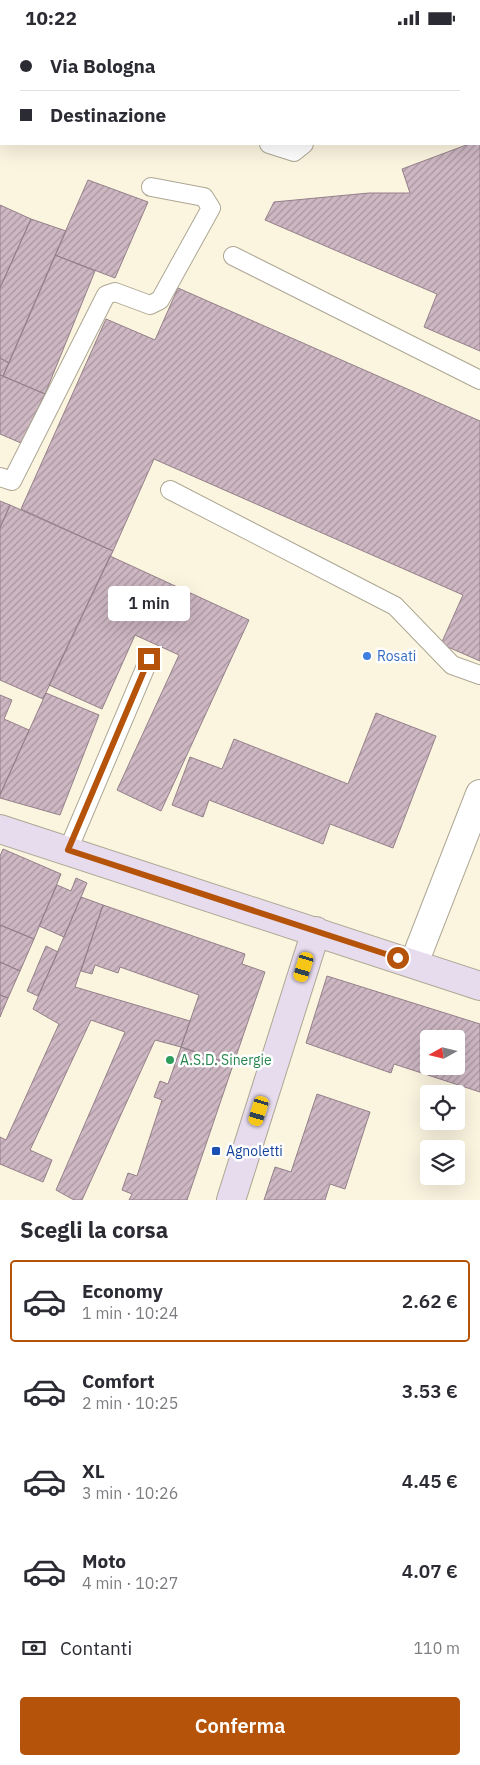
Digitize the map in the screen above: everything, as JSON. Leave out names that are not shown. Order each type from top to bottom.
[{"type":"street","points":[[414,963],[480,794]]},
{"type":"street","points":[[0,829],[480,985]]},
{"type":"street","points":[[231,1200],[316,931]]},
{"type":"lane","points":[[271,145],[294,152],[303,145]]},
{"type":"lane","points":[[0,477],[12,481],[106,295],[114,292],[150,305],[160,300],[211,208],[204,197],[151,187]]},
{"type":"lane","points":[[233,256],[480,380]]},
{"type":"lane","points":[[170,490],[395,606],[452,665],[480,675]]},
{"type":"lane","points":[[68,850],[149,659]]},
{"type":"building","points":[[466,145],[480,145],[480,351],[424,327],[437,294],[265,220],[274,202],[369,193],[410,193],[402,169]]},
{"type":"building","points":[[88,180],[148,202],[115,278],[55,255]]},
{"type":"building","points":[[0,205],[31,219],[0,288]]},
{"type":"building","points":[[31,219],[66,231],[9,363],[0,358],[0,288]]},
{"type":"building","points":[[55,255],[95,271],[45,394],[3,376]]},
{"type":"building","points":[[178,288],[480,421],[480,661],[441,644],[463,595],[154,459],[113,551],[21,509],[106,319],[155,340]]},
{"type":"building","points":[[0,358],[9,363],[3,376],[0,375]]},
{"type":"building","points":[[0,375],[45,394],[21,443],[0,434]]},
{"type":"building","points":[[0,501],[10,505],[0,528]]},
{"type":"building","points":[[10,505],[113,551],[43,699],[0,680],[0,528]]},
{"type":"building","points":[[110,556],[249,620],[161,811],[117,790],[179,655],[135,635],[102,709],[49,685]]},
{"type":"building","points":[[46,693],[99,715],[60,815],[0,798]]},
{"type":"building","points":[[0,695],[12,700],[4,719],[29,730],[0,795]]},
{"type":"building","points":[[376,713],[436,736],[393,848],[330,824],[323,844],[209,800],[203,817],[172,805],[190,757],[222,769],[234,739],[348,784]]},
{"type":"building","points":[[3,849],[61,874],[34,939],[0,925],[0,856]]},
{"type":"building","points":[[76,878],[87,883],[64,937],[39,926],[57,885],[71,891]]},
{"type":"building","points":[[81,897],[103,905],[75,987],[190,1021],[181,1047],[155,1040],[82,1200],[74,1200],[56,1190],[125,1032],[91,1020],[30,1150],[52,1160],[43,1182],[0,1164],[0,1137],[6,1140],[59,1024],[33,1009]]},
{"type":"building","points":[[103,905],[245,954],[242,964],[265,972],[233,1065],[181,1047],[199,995],[120,967],[118,973],[95,965],[92,974],[81,971]]},
{"type":"building","points":[[0,925],[34,939],[20,971],[0,962]]},
{"type":"building","points":[[46,946],[58,952],[38,996],[27,991]]},
{"type":"building","points":[[0,962],[20,971],[8,998],[0,995]]},
{"type":"building","points":[[327,976],[480,1024],[480,1092],[465,1087],[465,1085],[458,1085],[428,1075],[465,1075],[465,1030],[420,1030],[420,1072],[394,1064],[391,1073],[306,1043]]},
{"type":"building","points":[[0,995],[8,998],[0,1017]]},
{"type":"building","points":[[181,1047],[233,1065],[187,1200],[129,1200],[132,1194],[122,1190],[128,1173],[137,1176],[162,1100],[154,1097],[160,1081],[168,1084]]},
{"type":"building","points":[[317,1094],[370,1112],[345,1189],[330,1184],[325,1200],[264,1200],[275,1167],[291,1172]]},
{"type":"place","name":"Rosati","points":[[367,656]]},
{"type":"place","name":"A.S.D. Sinergie","points":[[170,1060]]},
{"type":"place","name":"Agnoletti","points":[[216,1151]]},
{"type":"route","points":[[149,659],[68,850],[398,958]]}]
